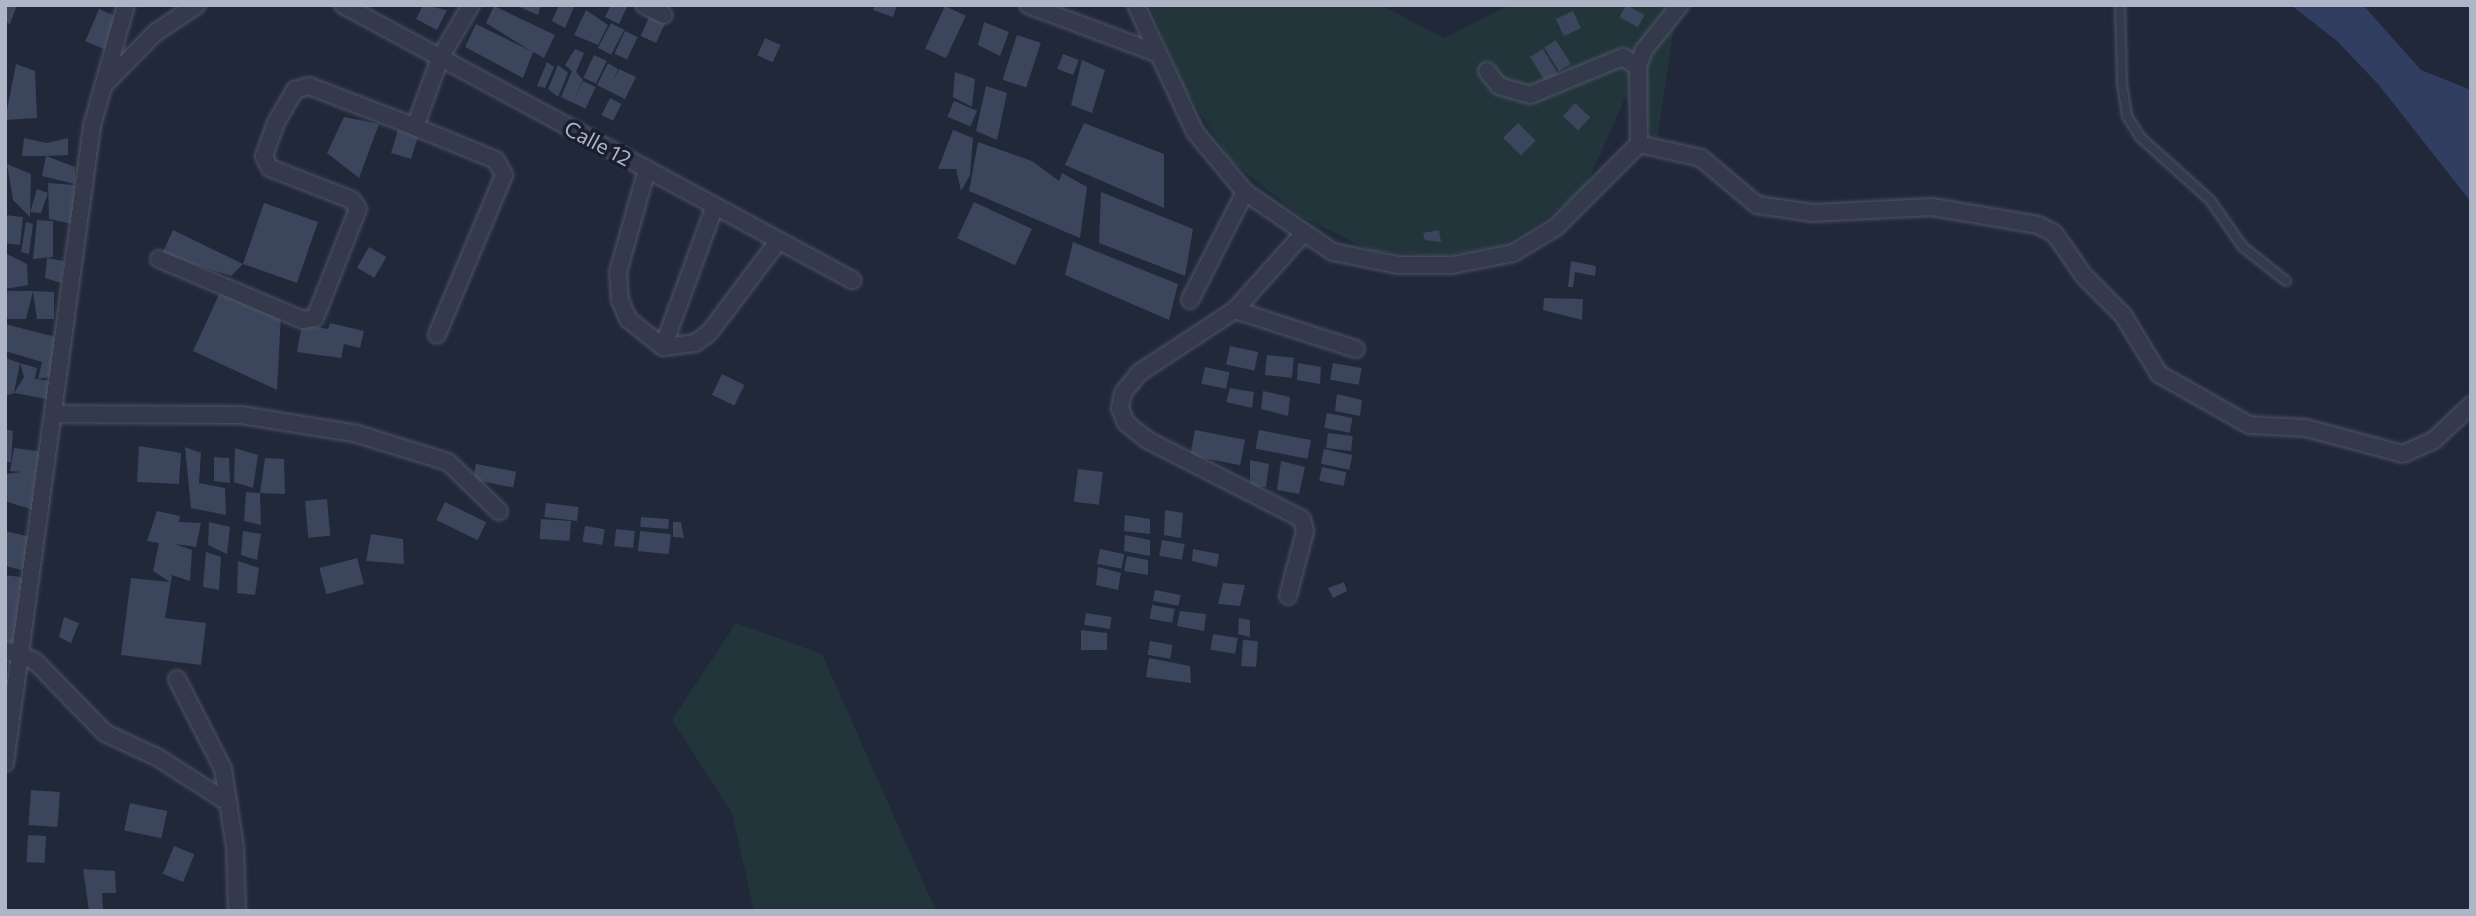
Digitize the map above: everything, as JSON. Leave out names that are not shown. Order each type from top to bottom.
[{"type":"street","points":[[5,763],[13,651],[53,414],[85,169],[102,88],[126,5]]},
{"type":"street","points":[[102,88],[155,33],[197,5]]},
{"type":"street","name":"Calle 12","points":[[343,5],[852,280]]},
{"type":"street","points":[[415,127],[440,58],[471,5]]},
{"type":"street","points":[[645,5],[664,15]]},
{"type":"street","points":[[1028,5],[1154,52]]},
{"type":"street","points":[[1136,5],[1154,52],[1195,132],[1245,192],[1302,235],[1334,252],[1398,265],[1452,265],[1513,253],[1556,227],[1639,144],[1638,67],[1644,50],[1680,5]]},
{"type":"street","points":[[1487,71],[1499,86],[1530,95],[1623,57],[1638,67]]},
{"type":"street","points":[[159,258],[303,320],[315,318],[358,209],[352,200],[270,168],[264,156],[277,121],[295,90],[309,86],[496,160],[504,175],[437,334]]},
{"type":"street","points":[[1639,144],[1701,158],[1757,205],[1813,213],[1932,207],[2038,225],[2054,233],[2084,276],[2123,315],[2159,374],[2249,425],[2306,428],[2403,454],[2434,440],[2471,405]]},
{"type":"street","points":[[646,169],[618,272],[621,300],[628,319],[663,347],[695,342],[709,332],[779,240]]},
{"type":"street","points":[[1190,300],[1245,192]]},
{"type":"street","points":[[663,347],[715,206]]},
{"type":"street","points":[[1288,596],[1305,531],[1302,519],[1146,439],[1126,423],[1120,408],[1123,393],[1139,373],[1235,310],[1302,235]]},
{"type":"street","points":[[1235,310],[1356,349]]},
{"type":"street","points":[[53,414],[241,415],[354,433],[448,462],[499,511]]},
{"type":"street","points":[[13,651],[105,733],[158,757],[229,803]]},
{"type":"street","points":[[177,679],[216,750],[229,803],[237,911]]},
{"type":"lane","points":[[2120,5],[2122,84],[2127,116],[2140,137],[2210,200],[2243,247],[2286,281]]},
{"type":"shaded area","points":[[1150,5],[1381,5],[1444,38],[1509,5],[1668,5],[1675,20],[1657,140],[1626,96],[1586,186],[1543,221],[1502,245],[1440,256],[1372,251],[1300,216],[1230,160],[1182,84]]},
{"type":"shaded area","points":[[736,623],[822,654],[936,911],[754,911],[732,813],[672,720]]},
{"type":"water","points":[[2291,5],[2363,5],[2421,70],[2471,90],[2471,202],[2378,84],[2337,41]]},
{"type":"building","points":[[5,5],[17,5],[10,24],[5,22]]},
{"type":"building","points":[[423,5],[447,10],[437,30],[416,19]]},
{"type":"building","points":[[515,5],[541,5],[538,15]]},
{"type":"building","points":[[559,5],[574,7],[565,28],[552,21]]},
{"type":"building","points":[[611,5],[628,5],[619,24],[605,17]]},
{"type":"building","points":[[875,5],[897,5],[893,17],[873,10]]},
{"type":"building","points":[[1626,5],[1645,15],[1638,27],[1619,17]]},
{"type":"building","points":[[494,6],[555,35],[544,58],[533,52],[523,78],[465,47],[476,24],[531,51],[486,23]]},
{"type":"building","points":[[945,6],[966,16],[946,58],[925,49]]},
{"type":"building","points":[[99,9],[118,17],[105,49],[85,41]]},
{"type":"building","points":[[586,10],[608,25],[598,45],[574,35]]},
{"type":"building","points":[[1573,11],[1581,28],[1564,36],[1556,19]]},
{"type":"building","points":[[650,15],[666,22],[656,43],[641,36]]},
{"type":"building","points":[[984,22],[1009,32],[1000,56],[978,45]]},
{"type":"building","points":[[611,23],[624,30],[611,55],[598,48]]},
{"type":"building","points":[[625,31],[638,37],[627,60],[614,54]]},
{"type":"building","points":[[1017,35],[1041,43],[1026,87],[1002,80]]},
{"type":"building","points":[[765,38],[781,45],[773,62],[757,55]]},
{"type":"building","points":[[1556,40],[1571,64],[1559,71],[1544,47]]},
{"type":"building","points":[[575,49],[584,53],[576,72],[583,80],[573,103],[561,97],[572,71],[565,65]]},
{"type":"building","points":[[1543,49],[1558,74],[1545,82],[1530,57]]},
{"type":"building","points":[[1063,54],[1079,60],[1073,75],[1057,69]]},
{"type":"building","points":[[594,55],[607,61],[596,84],[583,78]]},
{"type":"building","points":[[1082,60],[1105,70],[1092,113],[1071,105]]},
{"type":"building","points":[[547,62],[554,67],[545,88],[537,86]]},
{"type":"building","points":[[608,63],[618,69],[613,81],[619,69],[636,77],[625,99],[597,85]]},
{"type":"building","points":[[16,64],[35,71],[37,118],[5,120]]},
{"type":"building","points":[[558,65],[568,73],[558,97],[548,89]]},
{"type":"building","points":[[955,72],[975,79],[972,107],[953,97]]},
{"type":"building","points":[[583,81],[596,87],[586,109],[573,103]]},
{"type":"building","points":[[986,86],[1007,93],[997,140],[976,131]]},
{"type":"building","points":[[610,98],[622,104],[613,121],[601,115]]},
{"type":"building","points":[[954,101],[977,111],[970,126],[947,117]]},
{"type":"building","points":[[1575,103],[1590,117],[1578,130],[1563,116]]},
{"type":"building","points":[[344,117],[379,124],[359,178],[327,153]]},
{"type":"building","points":[[1084,123],[1164,154],[1164,208],[1065,165]]},
{"type":"building","points":[[1518,123],[1536,141],[1521,156],[1503,138]]},
{"type":"building","points":[[398,130],[418,136],[411,159],[391,153]]},
{"type":"building","points":[[953,130],[973,138],[970,175],[961,191],[956,169],[938,169]]},
{"type":"building","points":[[24,138],[47,143],[68,138],[68,155],[22,156]]},
{"type":"building","points":[[978,142],[1032,161],[1059,181],[1062,173],[1087,187],[1080,238],[969,191]]},
{"type":"building","points":[[46,156],[75,167],[75,184],[42,176]]},
{"type":"building","points":[[7,164],[31,174],[30,217],[13,200]]},
{"type":"building","points":[[48,183],[75,185],[72,224],[49,219]]},
{"type":"building","points":[[37,189],[48,193],[41,213],[30,212]]},
{"type":"building","points":[[1101,192],[1193,229],[1185,276],[1099,243]]},
{"type":"building","points":[[974,202],[1032,229],[1015,265],[957,238]]},
{"type":"building","points":[[264,203],[318,222],[297,283],[243,264]]},
{"type":"building","points":[[5,215],[23,217],[20,245],[5,243]]},
{"type":"building","points":[[37,220],[53,221],[53,257],[33,259]]},
{"type":"building","points":[[26,222],[33,224],[29,254],[21,252]]},
{"type":"building","points":[[173,230],[243,264],[231,276],[162,254]]},
{"type":"building","points":[[1439,230],[1441,242],[1425,240],[1423,233]]},
{"type":"building","points":[[1073,242],[1178,284],[1169,320],[1065,275]]},
{"type":"building","points":[[369,247],[386,257],[374,278],[357,268]]},
{"type":"building","points":[[5,253],[27,264],[28,285],[5,289]]},
{"type":"building","points":[[47,258],[64,261],[61,283],[45,278]]},
{"type":"building","points":[[1571,261],[1596,266],[1595,276],[1575,272],[1573,287],[1568,287]]},
{"type":"building","points":[[222,288],[281,315],[277,390],[193,351]]},
{"type":"building","points":[[5,291],[33,291],[26,319],[5,319]]},
{"type":"building","points":[[33,291],[54,292],[54,319],[37,319]]},
{"type":"building","points":[[1544,298],[1583,299],[1582,320],[1543,310]]},
{"type":"building","points":[[330,323],[364,331],[360,348],[344,344],[341,358],[297,352],[302,324],[328,329]]},
{"type":"building","points":[[5,324],[60,338],[53,376],[38,379],[42,362],[5,351]]},
{"type":"building","points":[[1230,346],[1258,352],[1254,371],[1226,365]]},
{"type":"building","points":[[1267,355],[1294,358],[1292,378],[1265,375]]},
{"type":"building","points":[[5,358],[20,363],[14,393],[5,396]]},
{"type":"building","points":[[20,363],[37,368],[35,379],[53,381],[52,400],[14,393],[24,377]]},
{"type":"building","points":[[1298,363],[1321,367],[1320,384],[1297,380]]},
{"type":"building","points":[[1333,363],[1362,368],[1359,385],[1330,380]]},
{"type":"building","points":[[1205,367],[1229,372],[1226,389],[1201,384]]},
{"type":"building","points":[[722,374],[744,385],[734,406],[712,395]]},
{"type":"building","points":[[1230,388],[1254,392],[1252,408],[1226,402]]},
{"type":"building","points":[[1263,391],[1290,397],[1288,416],[1261,409]]},
{"type":"building","points":[[1337,394],[1362,400],[1360,416],[1335,411]]},
{"type":"building","points":[[1327,413],[1353,418],[1350,433],[1324,428]]},
{"type":"building","points":[[5,429],[13,431],[11,462],[5,462]]},
{"type":"building","points":[[1195,430],[1245,440],[1240,465],[1190,456]]},
{"type":"building","points":[[1259,430],[1311,440],[1307,459],[1255,449]]},
{"type":"building","points":[[1328,433],[1353,436],[1351,451],[1326,448]]},
{"type":"building","points":[[139,446],[181,453],[179,484],[137,482]]},
{"type":"building","points":[[185,447],[201,453],[199,483],[225,488],[226,515],[191,508]]},
{"type":"building","points":[[14,448],[45,452],[36,511],[5,501],[5,474],[21,472],[10,471]]},
{"type":"building","points":[[235,448],[258,455],[253,488],[234,482]]},
{"type":"building","points":[[1324,449],[1352,455],[1349,470],[1321,464]]},
{"type":"building","points":[[214,457],[229,458],[230,483],[214,481]]},
{"type":"building","points":[[265,458],[284,459],[285,494],[260,493]]},
{"type":"building","points":[[1250,460],[1269,464],[1266,487],[1250,486]]},
{"type":"building","points":[[1281,461],[1305,467],[1299,494],[1277,490]]},
{"type":"building","points":[[476,464],[516,472],[513,488],[473,480]]},
{"type":"building","points":[[1322,467],[1346,472],[1344,486],[1319,481]]},
{"type":"building","points":[[1078,469],[1103,472],[1099,505],[1074,502]]},
{"type":"building","points":[[246,492],[260,493],[261,525],[244,521]]},
{"type":"building","points":[[327,499],[330,536],[308,538],[305,501]]},
{"type":"building","points":[[445,502],[486,522],[478,540],[436,520]]},
{"type":"building","points":[[546,503],[579,507],[577,521],[544,517]]},
{"type":"building","points":[[1165,510],[1183,513],[1181,538],[1164,535]]},
{"type":"building","points":[[157,511],[180,516],[179,522],[201,523],[196,547],[175,544],[192,550],[190,581],[172,575],[165,618],[206,623],[201,665],[121,655],[131,578],[170,582],[153,571],[159,543],[147,541]]},
{"type":"building","points":[[1125,515],[1150,519],[1150,534],[1124,531]]},
{"type":"building","points":[[641,517],[669,519],[668,529],[640,527]]},
{"type":"building","points":[[541,519],[571,521],[570,541],[540,539]]},
{"type":"building","points":[[209,522],[230,527],[227,554],[208,545]]},
{"type":"building","points":[[673,522],[681,522],[684,538],[673,537]]},
{"type":"building","points":[[585,526],[605,529],[602,545],[582,542]]},
{"type":"building","points":[[616,529],[635,531],[633,548],[614,546]]},
{"type":"building","points":[[5,531],[31,537],[31,572],[5,566]]},
{"type":"building","points":[[243,531],[261,534],[257,560],[241,555]]},
{"type":"building","points":[[640,531],[671,534],[669,554],[638,551]]},
{"type":"building","points":[[371,534],[403,539],[404,564],[366,561]]},
{"type":"building","points":[[1125,535],[1150,540],[1150,556],[1124,551]]},
{"type":"building","points":[[1162,540],[1185,544],[1182,560],[1159,556]]},
{"type":"building","points":[[1100,549],[1124,554],[1121,569],[1097,564]]},
{"type":"building","points":[[1193,549],[1219,554],[1217,567],[1192,561]]},
{"type":"building","points":[[206,552],[221,557],[219,590],[203,587]]},
{"type":"building","points":[[1127,556],[1148,560],[1148,575],[1124,571]]},
{"type":"building","points":[[357,558],[364,584],[326,594],[319,568]]},
{"type":"building","points":[[238,561],[259,568],[255,595],[237,593]]},
{"type":"building","points":[[1098,567],[1121,573],[1118,590],[1096,585]]},
{"type":"building","points":[[5,575],[28,578],[17,643],[5,642]]},
{"type":"building","points":[[1344,582],[1347,591],[1333,598],[1328,588]]},
{"type":"building","points":[[1223,583],[1245,585],[1240,606],[1218,604]]},
{"type":"building","points":[[1155,590],[1181,595],[1178,606],[1153,601]]},
{"type":"building","points":[[1152,605],[1175,609],[1172,623],[1150,619]]},
{"type":"building","points":[[1180,611],[1206,614],[1204,631],[1177,626]]},
{"type":"building","points":[[1086,613],[1112,617],[1110,629],[1084,625]]},
{"type":"building","points":[[64,617],[79,623],[71,643],[59,637]]},
{"type":"building","points":[[1239,618],[1250,620],[1250,637],[1238,634]]},
{"type":"building","points":[[1081,630],[1107,633],[1107,650],[1081,650]]},
{"type":"building","points":[[1213,634],[1238,638],[1235,654],[1210,650]]},
{"type":"building","points":[[1243,640],[1258,641],[1256,667],[1241,666]]},
{"type":"building","points":[[1150,641],[1173,645],[1170,659],[1148,655]]},
{"type":"building","points":[[1149,658],[1190,666],[1191,683],[1146,677]]},
{"type":"building","points":[[31,790],[60,792],[57,827],[29,825]]},
{"type":"building","points":[[130,803],[167,811],[161,838],[124,830]]},
{"type":"building","points":[[28,835],[46,836],[45,863],[27,862]]},
{"type":"building","points":[[174,846],[194,854],[183,882],[163,874]]},
{"type":"building","points":[[83,869],[115,871],[116,893],[102,893],[103,911],[89,911]]}]
